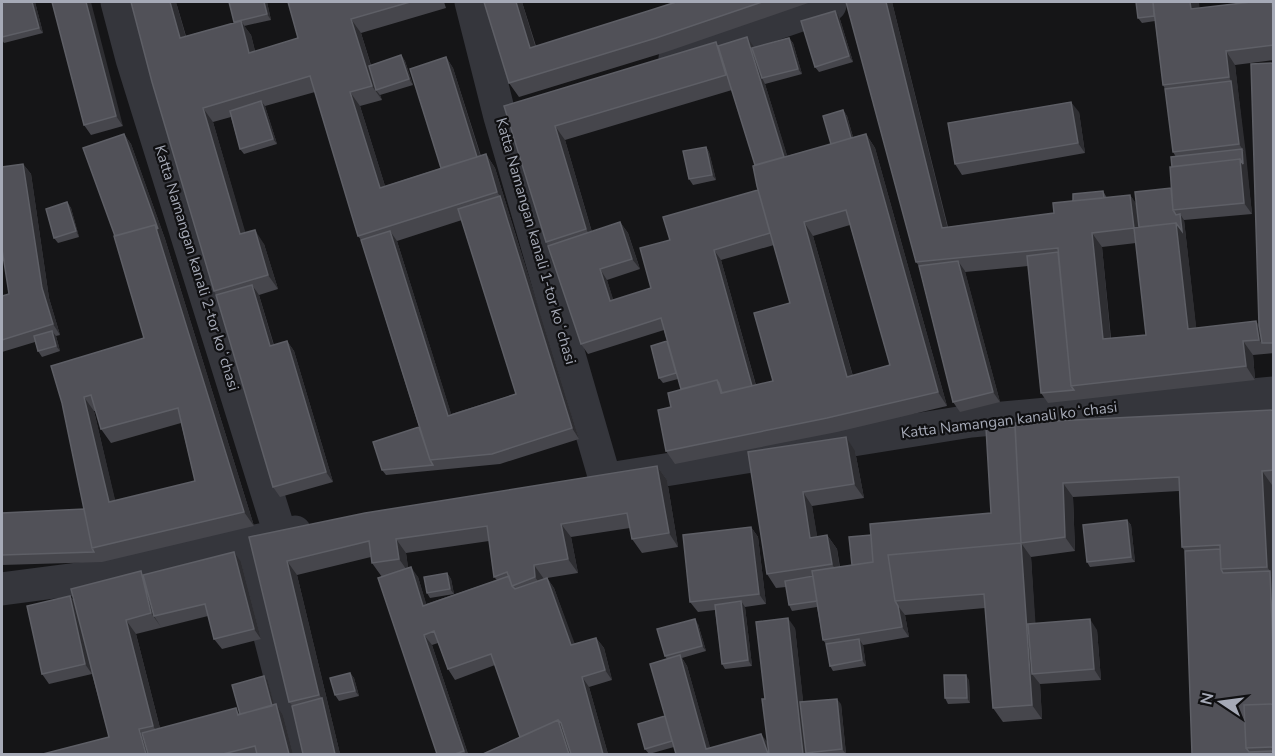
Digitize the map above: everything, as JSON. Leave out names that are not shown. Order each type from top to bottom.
[{"type":"street","name":"Katta Namangan kanali 2-tor koʻchasi","points":[[117,2],[132,58],[280,534]]},
{"type":"street","name":"Katta Namangan kanali 1-tor koʻchasi","points":[[471,2],[500,117],[605,479]]},
{"type":"street","points":[[643,69],[830,5],[829,2]]},
{"type":"street","points":[[500,117],[533,106]]},
{"type":"street","name":"Katta Namangan kanali koʻchasi","points":[[570,485],[971,421],[1274,393]]},
{"type":"street","points":[[2,589],[108,575],[280,534],[326,526]]},
{"type":"street","points":[[246,543],[300,754]]},
{"type":"building","points":[[2,2],[32,2],[39,28],[2,37]]},
{"type":"building","points":[[52,2],[86,2],[116,116],[84,125]]},
{"type":"building","points":[[131,2],[170,2],[180,38],[241,21],[249,53],[298,38],[288,2],[410,2],[351,19],[372,86],[350,92],[380,188],[486,154],[497,192],[358,236],[310,76],[203,108],[240,234],[255,230],[268,275],[214,291],[152,82]]},
{"type":"building","points":[[229,2],[264,2],[267,14],[234,22]]},
{"type":"building","points":[[484,2],[516,2],[530,48],[676,2],[762,2],[656,38],[509,83]]},
{"type":"building","points":[[846,2],[886,2],[942,228],[1054,213],[1053,203],[1130,195],[1134,228],[1176,223],[1188,329],[1256,321],[1259,340],[1243,341],[1246,366],[1071,386],[1058,248],[916,262]],"holes":[[[1134,228],[1146,335],[1103,339],[1092,233]]]},
{"type":"building","points":[[1136,2],[1153,2],[1154,16],[1138,18]]},
{"type":"building","points":[[1153,2],[1190,2],[1191,9],[1251,2],[1272,2],[1274,45],[1226,51],[1229,77],[1163,85]]},
{"type":"building","points":[[835,11],[849,56],[815,67],[801,21]]},
{"type":"building","points":[[747,37],[784,157],[755,165],[718,46]]},
{"type":"building","points":[[789,38],[798,69],[762,78],[752,48]]},
{"type":"building","points":[[716,42],[726,75],[555,126],[586,229],[546,242],[504,106]]},
{"type":"building","points":[[401,55],[409,79],[376,90],[369,66]]},
{"type":"building","points":[[446,57],[477,157],[441,168],[410,69]]},
{"type":"building","points":[[1274,63],[1274,343],[1262,343],[1259,325],[1251,64]]},
{"type":"building","points":[[1231,81],[1239,144],[1173,152],[1165,89]]},
{"type":"building","points":[[261,101],[273,139],[240,149],[230,111]]},
{"type":"building","points":[[1071,102],[1078,143],[955,164],[948,123]]},
{"type":"building","points":[[843,110],[851,138],[831,144],[823,116]]},
{"type":"building","points":[[124,134],[158,229],[155,225],[115,236],[83,148]]},
{"type":"building","points":[[866,134],[938,392],[827,418],[666,451],[658,410],[671,407],[668,393],[717,380],[721,393],[773,381],[754,313],[790,303],[753,166]],"holes":[[[846,210],[890,365],[847,377],[804,222]]]},
{"type":"building","points":[[706,147],[712,175],[689,179],[683,151]]},
{"type":"building","points":[[1242,149],[1243,164],[1240,159],[1172,167],[1171,157]]},
{"type":"building","points":[[1240,159],[1244,203],[1173,210],[1170,167]]},
{"type":"building","points":[[23,164],[42,288],[53,324],[2,340],[2,296],[9,294],[2,249],[2,167]]},
{"type":"building","points":[[1171,188],[1173,210],[1176,215],[1180,214],[1182,231],[1176,223],[1139,227],[1135,192]]},
{"type":"building","points":[[758,190],[770,233],[714,250],[752,386],[722,393],[717,380],[681,389],[661,318],[581,344],[548,246],[620,222],[632,259],[600,269],[610,301],[651,288],[640,248],[670,240],[663,217]]},
{"type":"building","points":[[1103,191],[1104,198],[1073,201],[1073,194]]},
{"type":"building","points":[[500,196],[572,428],[492,454],[430,460],[361,240],[390,231],[448,416],[516,394],[458,209]]},
{"type":"building","points":[[67,202],[76,231],[54,238],[46,209]]},
{"type":"building","points":[[155,225],[244,512],[92,548],[62,403],[51,366],[144,338],[114,236]],"holes":[[[91,395],[101,429],[178,408],[195,481],[109,502],[84,397]]]},
{"type":"building","points":[[1058,252],[1071,386],[1074,390],[1041,393],[1027,256]]},
{"type":"building","points":[[958,261],[993,392],[953,402],[919,266]]},
{"type":"building","points":[[252,285],[270,346],[287,341],[326,472],[273,487],[216,295]]},
{"type":"building","points":[[52,331],[56,346],[38,351],[34,336]]},
{"type":"building","points":[[667,341],[676,373],[659,378],[651,346]]},
{"type":"building","points":[[1274,410],[1274,470],[1262,471],[1267,567],[1221,569],[1220,545],[1182,547],[1179,477],[1063,483],[1065,537],[1021,543],[1015,423]]},
{"type":"building","points":[[419,427],[433,465],[382,470],[373,442]]},
{"type":"building","points":[[1015,427],[1021,543],[888,555],[895,601],[902,627],[823,640],[812,571],[873,562],[870,524],[991,513],[986,428]]},
{"type":"building","points":[[846,437],[854,484],[803,492],[810,538],[827,535],[832,564],[767,574],[748,452]]},
{"type":"building","points":[[657,466],[669,533],[632,539],[627,513],[561,524],[568,559],[534,565],[535,577],[512,586],[507,572],[494,577],[487,526],[396,539],[399,559],[372,563],[369,541],[287,561],[319,695],[289,702],[249,537],[365,513]]},
{"type":"building","points":[[84,509],[94,552],[2,555],[2,513]]},
{"type":"building","points":[[1127,520],[1131,557],[1087,562],[1083,525]]},
{"type":"building","points":[[751,527],[759,594],[690,602],[683,535]]},
{"type":"building","points":[[871,535],[873,562],[852,565],[849,537]]},
{"type":"building","points":[[1021,543],[1032,705],[993,708],[984,594],[895,601],[888,555]]},
{"type":"building","points":[[1220,549],[1223,573],[1270,571],[1274,704],[1244,705],[1246,748],[1249,752],[1274,751],[1274,754],[1192,754],[1185,551]]},
{"type":"building","points":[[234,552],[254,629],[214,639],[205,604],[154,616],[143,575]]},
{"type":"building","points":[[411,567],[423,606],[509,576],[515,589],[547,578],[571,645],[596,638],[605,670],[582,677],[603,754],[571,754],[558,720],[520,737],[491,654],[448,669],[434,631],[424,635],[464,751],[455,754],[437,754],[378,578]]},
{"type":"building","points":[[141,571],[151,613],[126,620],[153,726],[139,729],[146,754],[43,754],[109,737],[71,589]]},
{"type":"building","points":[[447,573],[450,589],[427,593],[424,577]]},
{"type":"building","points":[[813,576],[817,601],[789,605],[785,581]]},
{"type":"building","points":[[70,596],[85,664],[42,674],[27,606]]},
{"type":"building","points":[[741,601],[748,660],[722,664],[715,605]]},
{"type":"building","points":[[788,618],[803,754],[769,754],[756,622]]},
{"type":"building","points":[[695,619],[702,646],[665,656],[657,629]]},
{"type":"building","points":[[1090,619],[1094,669],[1032,674],[1028,624]]},
{"type":"building","points":[[859,639],[862,660],[830,666],[826,644]]},
{"type":"building","points":[[680,655],[706,749],[761,734],[768,754],[676,754],[650,664]]},
{"type":"building","points":[[350,673],[355,691],[335,695],[330,678]]},
{"type":"building","points":[[944,675],[966,675],[967,698],[945,698]]},
{"type":"building","points":[[264,676],[272,706],[240,714],[232,685]]},
{"type":"building","points":[[322,698],[335,754],[303,754],[292,706]]},
{"type":"building","points":[[837,699],[842,749],[806,753],[800,702]]},
{"type":"building","points":[[276,704],[289,754],[257,754],[255,746],[223,754],[148,754],[142,733],[236,708],[238,715]]},
{"type":"building","points":[[1274,704],[1274,747],[1246,748],[1244,705]]},
{"type":"building","points":[[665,716],[672,741],[645,749],[638,724]]},
{"type":"building","points":[[558,720],[569,754],[483,754]]}]
